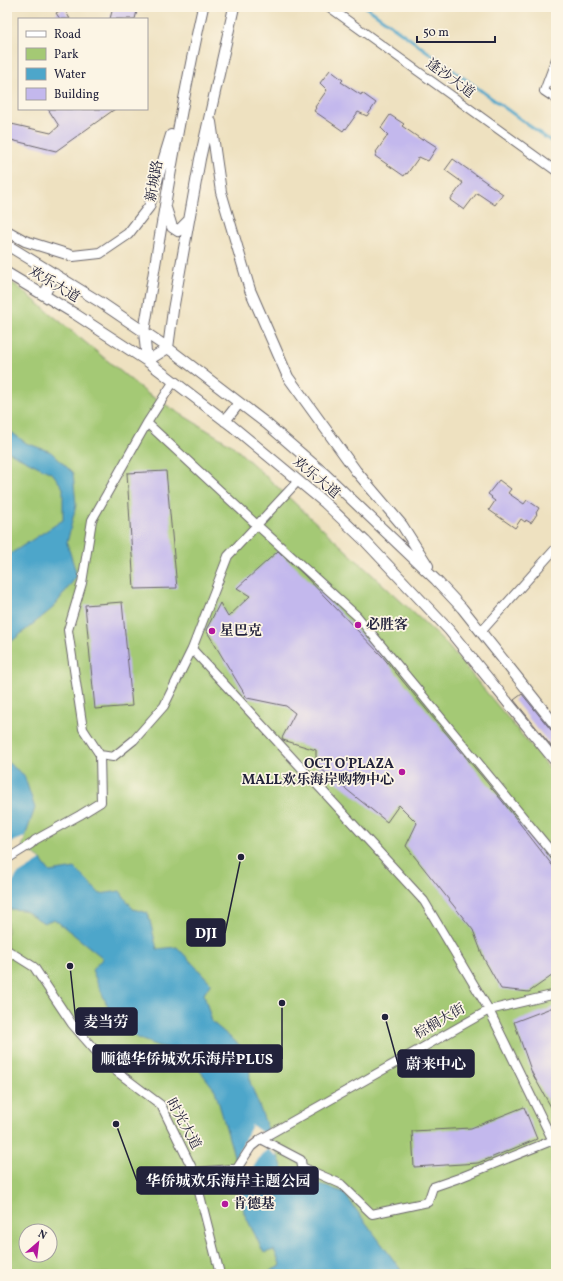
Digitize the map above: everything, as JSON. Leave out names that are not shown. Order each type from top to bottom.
[{"type":"street","name":"新城路","points":[[147,361],[144,332],[184,96],[204,7]]},
{"type":"street","points":[[147,361],[168,348],[173,310],[189,220],[234,7]]},
{"type":"street","name":"逢沙大道","points":[[329,7],[556,171]]},
{"type":"street","points":[[556,59],[544,91],[556,100]]},
{"type":"street","points":[[7,231],[25,241],[73,256],[100,253],[128,234],[149,207],[184,96]]},
{"type":"street","points":[[210,115],[221,192],[250,290],[288,377],[356,471],[402,525],[436,580]]},
{"type":"street","points":[[165,205],[172,227],[178,231],[189,220]]},
{"type":"street","name":"欢乐大道","points":[[7,245],[55,274],[168,348],[267,424],[326,475],[436,580],[481,632],[556,726]]},
{"type":"street","name":"欢乐大道","points":[[7,273],[129,348],[147,361],[225,421],[325,503],[365,541],[449,630],[556,762]]},
{"type":"street","points":[[44,295],[55,274]]},
{"type":"street","points":[[7,859],[35,840],[80,816],[101,802],[100,756],[83,729],[68,630],[82,583],[92,520],[147,423],[174,381]]},
{"type":"street","points":[[225,421],[239,403]]},
{"type":"street","points":[[147,423],[256,525],[358,616],[556,857]]},
{"type":"street","points":[[100,756],[113,757],[134,740],[164,706],[192,649],[228,556],[298,481]]},
{"type":"street","points":[[481,632],[556,548]]},
{"type":"street","points":[[192,649],[424,901],[489,1010],[554,1140],[433,1187],[428,1202],[372,1214],[341,1184],[302,1167],[301,1160],[261,1139]]},
{"type":"street","name":"时光大道","points":[[7,950],[34,967],[72,1024],[108,1065],[161,1105],[194,1172],[220,1274]]},
{"type":"street","name":"棕榈大街","points":[[194,1172],[236,1170],[251,1147],[261,1139],[489,1010],[556,994]]},
{"type":"green space","points":[[7,280],[17,286],[148,394],[233,446],[443,640],[556,776],[556,1274],[7,1274]]},
{"type":"water","points":[[7,429],[26,443],[51,452],[73,473],[76,505],[67,543],[77,576],[53,608],[7,645],[7,556],[63,520],[63,488],[53,474],[7,451]]},
{"type":"water","points":[[7,762],[24,775],[35,808],[22,846],[41,860],[50,872],[75,868],[100,894],[120,891],[133,909],[148,913],[157,949],[177,947],[211,983],[204,994],[212,1022],[249,1053],[250,1082],[285,1174],[343,1192],[404,1274],[270,1274],[270,1271],[281,1266],[274,1250],[264,1253],[244,1213],[239,1173],[215,1090],[194,1063],[178,1050],[158,1046],[137,1038],[113,1019],[92,970],[103,958],[54,919],[44,923],[23,910],[7,909],[7,896],[10,888],[7,886]]},
{"type":"pier","points":[[25,837],[22,846],[41,860],[17,875],[10,888],[7,886],[7,844]]},
{"type":"pier","points":[[252,1125],[272,1140],[278,1157],[268,1149],[259,1158],[250,1173],[239,1173],[235,1159]]},
{"type":"building","points":[[113,7],[138,7],[135,18],[110,18]]},
{"type":"building","points":[[64,8],[69,18],[59,18],[56,13]]},
{"type":"building","points":[[330,70],[343,80],[341,82],[361,95],[362,93],[376,103],[367,116],[358,112],[343,131],[314,111],[316,108],[315,107],[327,90],[320,83]]},
{"type":"building","points":[[49,110],[114,110],[56,151],[7,139],[7,123],[51,133],[59,126]]},
{"type":"building","points":[[390,115],[404,124],[402,126],[422,140],[423,138],[437,147],[428,161],[419,157],[404,176],[375,156],[377,153],[376,152],[388,135],[381,128]]},
{"type":"building","points":[[453,159],[503,194],[495,205],[477,193],[464,210],[450,200],[463,183],[445,170]]},
{"type":"building","points":[[166,471],[177,588],[134,589],[127,473]]},
{"type":"building","points":[[499,480],[511,489],[508,493],[524,504],[527,500],[539,508],[531,523],[526,520],[525,522],[521,519],[515,528],[489,510],[495,501],[488,494]]},
{"type":"building","name":"OCT O'PLAZA MALL欢乐海岸购物中心","points":[[278,551],[304,575],[382,656],[503,802],[556,870],[556,973],[529,992],[501,989],[484,959],[473,930],[406,846],[417,823],[399,805],[387,822],[316,765],[316,750],[283,740],[282,738],[295,713],[286,706],[247,698],[206,630],[220,603],[228,617],[250,596],[237,588]]},
{"type":"building","points":[[122,602],[132,706],[95,709],[85,605]]},
{"type":"building","points":[[522,694],[551,730],[556,732],[556,752],[514,700]]},
{"type":"building","points":[[556,1006],[556,1116],[532,1073],[514,1022]]},
{"type":"building","points":[[524,1107],[537,1139],[478,1163],[414,1167],[412,1131],[471,1128]]},
{"type":"waterway","points":[[366,7],[556,145]]},
{"type":"place","name":"必胜客","points":[[358,625]]},
{"type":"place","name":"星巴克","points":[[212,631]]},
{"type":"place","name":"OCT O'PLAZA MALL欢乐海岸购物中心","points":[[402,772]]},
{"type":"place","name":"DJI","points":[[241,857]]},
{"type":"place","name":"麦当劳","points":[[70,966]]},
{"type":"place","name":"顺德华侨城欢乐海岸PLUS","points":[[282,1003]]},
{"type":"place","name":"蔚来中心","points":[[385,1017]]},
{"type":"place","name":"华侨城欢乐海岸主题公园","points":[[116,1124]]},
{"type":"place","name":"肯德基","points":[[225,1204]]}]
